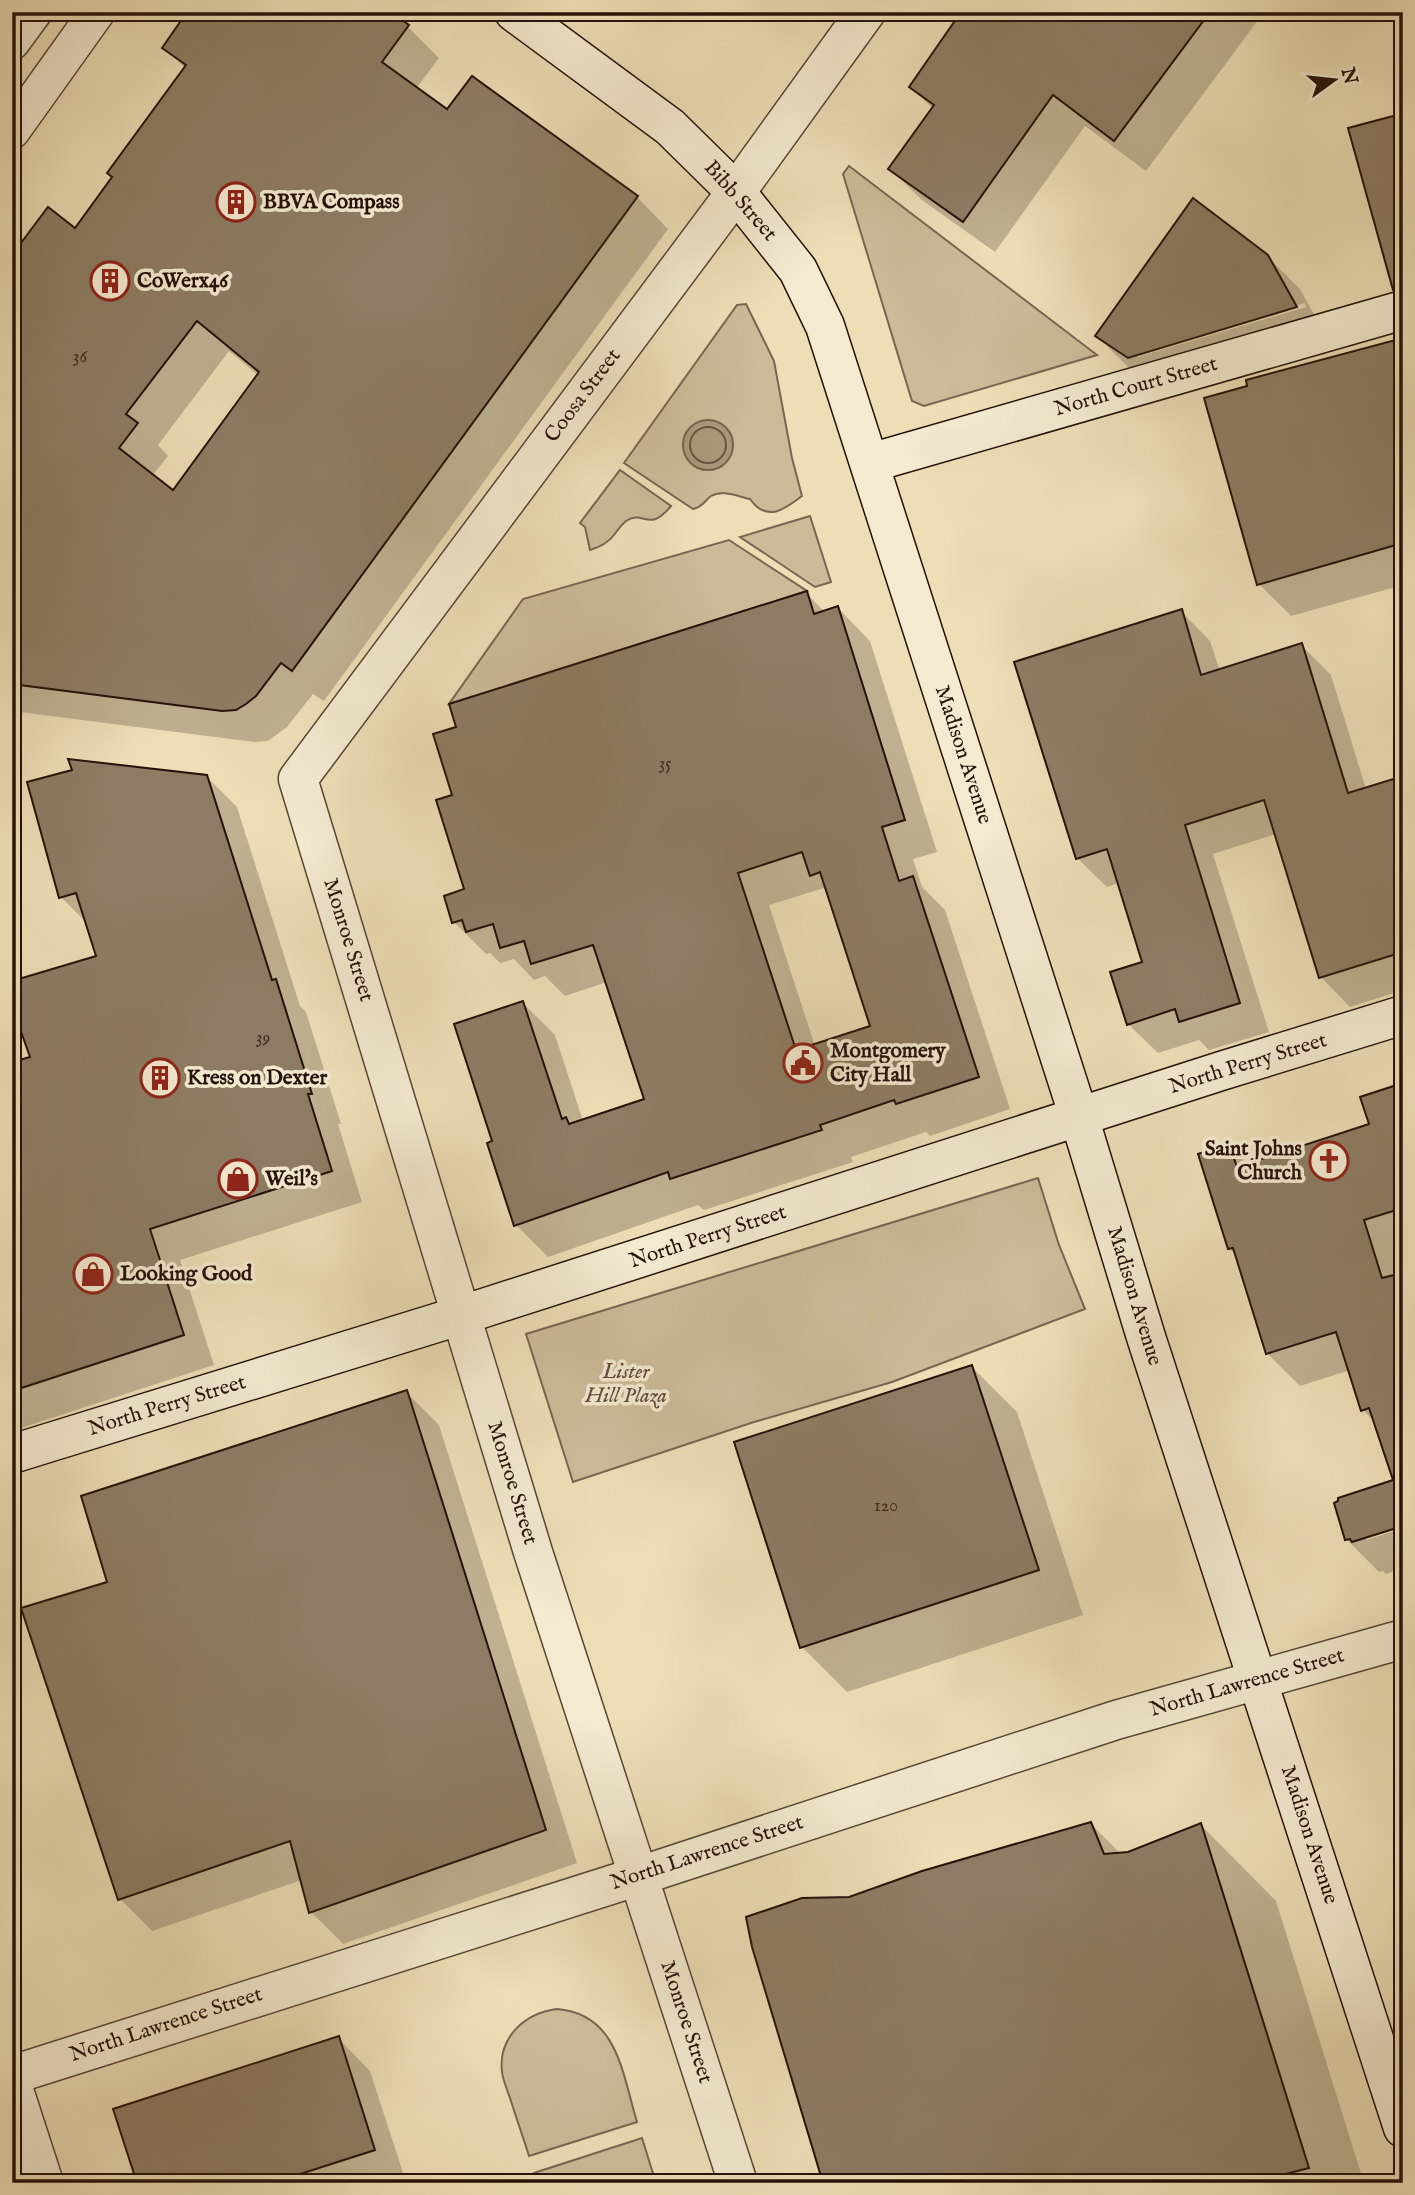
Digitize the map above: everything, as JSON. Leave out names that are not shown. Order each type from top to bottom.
[{"type":"main road","name":"Bibb Street","points":[[514,12],[670,127],[736,192],[797,270],[825,326],[870,463]]},
{"type":"main road","name":"Coosa Street","points":[[298,779],[736,192],[866,12]]},
{"type":"main road","name":"North Court Street","points":[[870,463],[1403,310]]},
{"type":"main road","name":"Madison Avenue","points":[[870,463],[1079,1117],[1146,1337],[1403,2128]]},
{"type":"main road","name":"Monroe Street","points":[[298,779],[533,1552],[737,2183]]},
{"type":"main road","name":"North Perry Street","points":[[12,1454],[462,1315],[1403,1015]]},
{"type":"main road","name":"North Lawrence Street","points":[[12,2075],[1116,1720],[1403,1639]]},
{"type":"main road","points":[[12,2084],[44,2183]]},
{"type":"street","points":[[12,42],[34,12]]},
{"type":"street","points":[[12,131],[97,12]]},
{"type":"green space","points":[[849,166],[1097,355],[924,406],[912,401],[843,174]]},
{"type":"green space","points":[[746,304],[774,361],[802,496],[783,509],[769,512],[756,506],[750,499],[720,493],[693,509],[624,463],[737,305]]},
{"type":"green space","points":[[620,470],[671,506],[651,520],[632,518],[626,521],[609,540],[590,550],[585,527],[580,523]]},
{"type":"green space","points":[[810,516],[831,582],[815,587],[740,537]]},
{"type":"green space","points":[[729,540],[807,591],[449,704],[523,599]]},
{"type":"green space","name":"Lister Hill Plaza","points":[[1038,1178],[1059,1245],[1085,1309],[892,1382],[754,1422],[573,1482],[526,1334]]},
{"type":"green space","points":[[557,2009],[577,2013],[593,2022],[605,2034],[621,2066],[637,2122],[529,2156],[504,2082],[504,2048],[524,2021],[545,2011]]},
{"type":"green space","points":[[642,2138],[656,2183],[537,2183],[534,2173]]},
{"type":"water","points":[[708,420],[726,427],[733,445],[726,463],[708,470],[690,463],[683,445],[690,427]]},
{"type":"building","points":[[187,12],[391,12],[409,25],[382,62],[447,109],[472,76],[638,196],[292,671],[281,663],[256,696],[236,710],[222,711],[12,684],[12,255],[48,207],[75,228],[112,177],[107,173],[186,65],[162,48]],"holes":[[[197,321],[259,372],[173,490],[119,448],[138,423],[126,414]]]},
{"type":"building","points":[[961,12],[1210,12],[1114,141],[1053,95],[963,222],[888,169],[934,105],[909,87]]},
{"type":"building","points":[[1397,115],[1403,136],[1403,289],[1393,290],[1348,128]]},
{"type":"building","points":[[1193,198],[1268,255],[1297,307],[1128,358],[1095,336]]},
{"type":"building","points":[[1403,338],[1403,543],[1257,585],[1204,398],[1247,386],[1246,380]]},
{"type":"building","points":[[807,591],[814,614],[838,606],[905,820],[882,827],[899,881],[913,876],[979,1077],[896,1104],[894,1100],[820,1125],[822,1130],[670,1179],[668,1172],[514,1226],[487,1143],[492,1141],[454,1024],[523,1001],[562,1119],[566,1117],[569,1124],[644,1099],[593,945],[531,964],[524,941],[500,948],[493,924],[466,932],[462,920],[452,923],[444,896],[464,889],[436,800],[452,795],[433,734],[456,727],[449,704]],"holes":[[[802,852],[810,876],[820,872],[870,1026],[796,1050],[738,873]]]},
{"type":"building","points":[[1182,609],[1201,675],[1302,643],[1348,793],[1403,776],[1403,952],[1319,978],[1264,800],[1185,825],[1240,1003],[1179,1022],[1175,1009],[1127,1025],[1110,972],[1142,962],[1107,849],[1076,859],[1014,662]]},
{"type":"building","points":[[68,759],[207,775],[272,980],[276,979],[312,1094],[308,1094],[332,1171],[150,1229],[184,1335],[12,1391],[12,1062],[30,1057],[12,1006],[12,981],[96,956],[76,893],[59,898],[27,782],[72,770]]},
{"type":"building","points":[[1403,1083],[1403,1208],[1364,1220],[1382,1278],[1398,1274],[1403,1290],[1403,1526],[1352,1542],[1350,1539],[1345,1540],[1334,1503],[1338,1498],[1393,1480],[1369,1408],[1361,1411],[1336,1332],[1266,1354],[1233,1248],[1228,1249],[1198,1154],[1229,1144],[1237,1167],[1369,1124],[1360,1097]]},
{"type":"building","points":[[972,1365],[1039,1570],[800,1648],[734,1442]]},
{"type":"building","points":[[407,1390],[546,1830],[309,1913],[290,1841],[118,1900],[21,1608],[107,1582],[81,1496]]},
{"type":"building","points":[[1091,1822],[1104,1854],[1128,1852],[1201,1823],[1309,2168],[1251,2183],[823,2183],[752,1947],[746,1917],[802,1898],[849,1897],[922,1871]]},
{"type":"building","points":[[339,2036],[375,2150],[272,2183],[137,2183],[113,2109]]},
{"type":"place","name":"BBVA Compass","points":[[236,202]]},
{"type":"place","name":"CoWerx46","points":[[110,281]]},
{"type":"place","name":"Montgomery City Hall","points":[[803,1063]]},
{"type":"place","name":"Kress on Dexter","points":[[160,1078]]},
{"type":"place","name":"Saint Johns Church","points":[[1329,1161]]},
{"type":"place","name":"Weil's","points":[[238,1179]]},
{"type":"place","name":"Looking Good","points":[[93,1274]]}]
